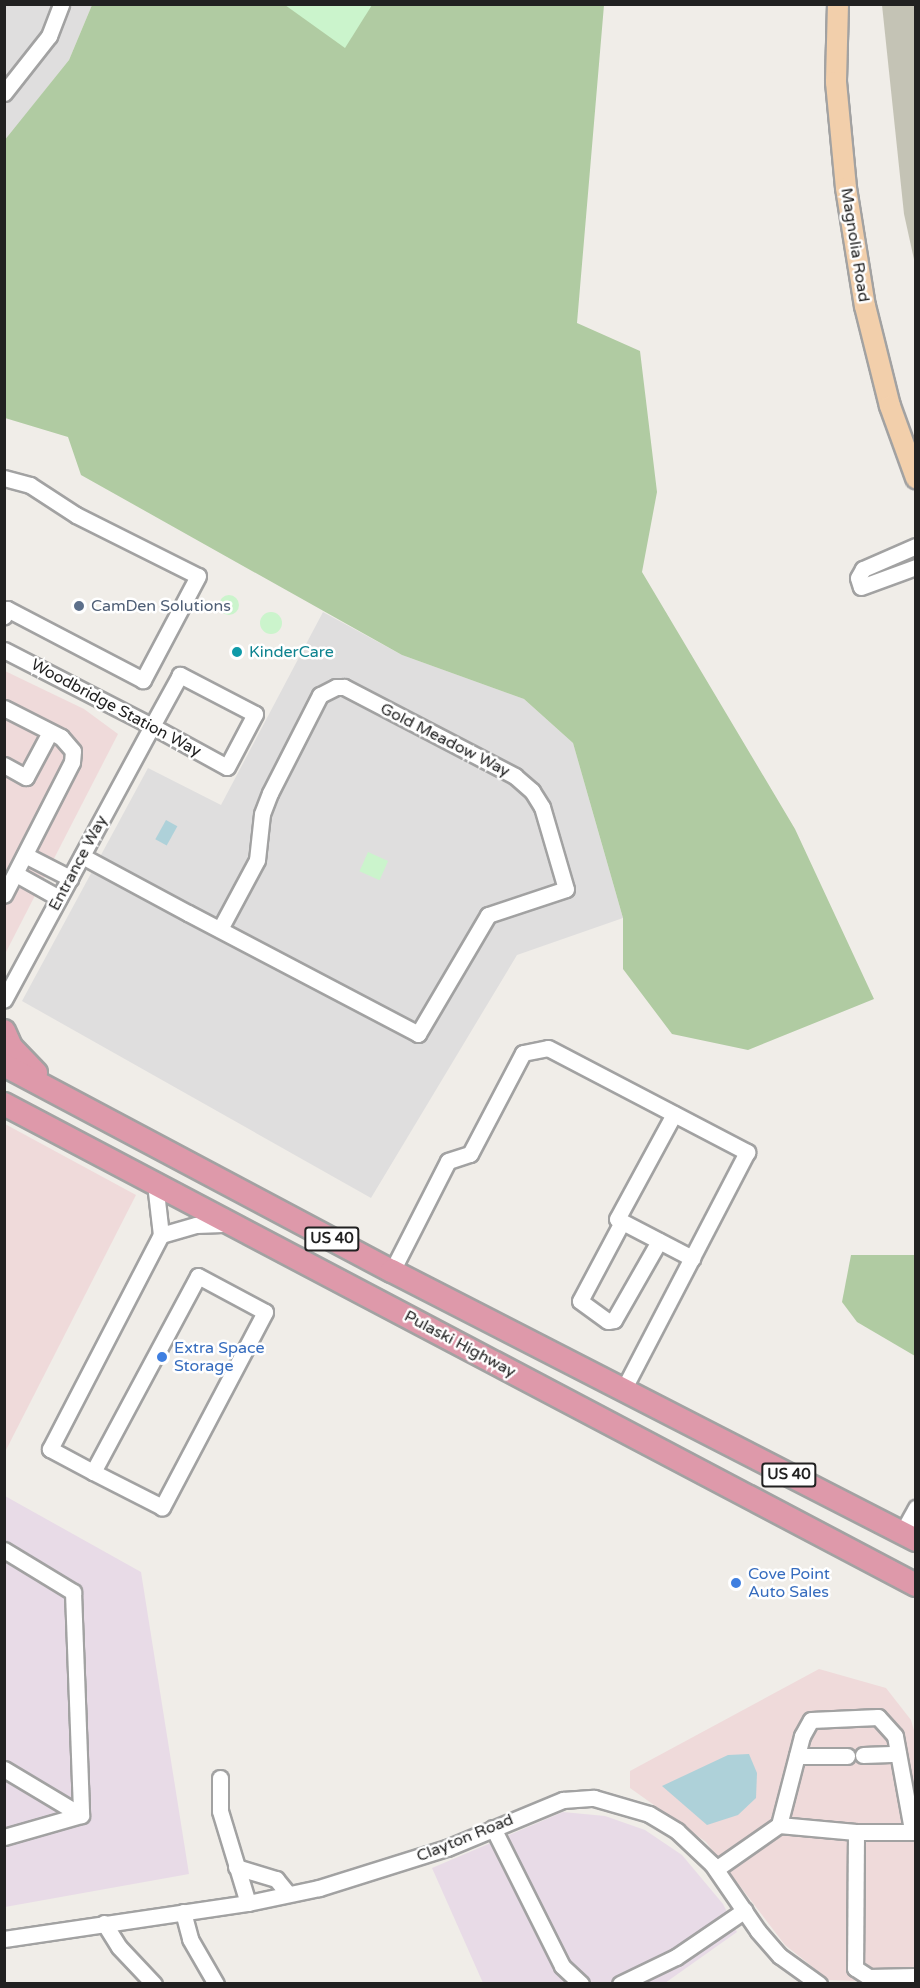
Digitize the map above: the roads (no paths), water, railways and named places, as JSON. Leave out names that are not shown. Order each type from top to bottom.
[{"type":"highway","points":[[4,1031],[11,1047],[54,1091]]},
{"type":"highway","name":"Pulaski Highway","points":[[4,1065],[392,1271],[911,1537]]},
{"type":"highway","name":"Pulaski Highway","points":[[4,1104],[915,1585]]},
{"type":"main road","name":"Magnolia Road","points":[[838,4],[836,82],[846,188],[860,275],[890,406],[915,478]]},
{"type":"street","points":[[4,93],[49,36],[61,4]]},
{"type":"street","points":[[4,478],[30,485],[75,515],[198,576],[143,680],[5,610]]},
{"type":"street","points":[[915,546],[863,568],[858,578],[861,587],[915,567]]},
{"type":"street","name":"Woodbridge Station Way","points":[[4,650],[227,766]]},
{"type":"street","name":"Entrance Way","points":[[4,999],[180,675],[255,714],[227,766]]},
{"type":"street","name":"Gold Meadow Way","points":[[82,856],[418,1034],[480,922],[498,911],[566,889],[542,807],[532,791],[515,776],[344,687],[336,687],[320,695],[270,793],[262,814],[257,860],[220,929]]},
{"type":"street","points":[[4,708],[50,732],[69,745],[72,762],[4,895]]},
{"type":"street","points":[[4,765],[26,777],[50,732]]},
{"type":"street","points":[[25,855],[70,878]]},
{"type":"street","points":[[16,874],[59,898]]},
{"type":"street","points":[[392,1271],[448,1161],[470,1154],[523,1053],[548,1048],[747,1152],[623,1390]]},
{"type":"street","points":[[674,1114],[617,1219],[692,1258]]},
{"type":"street","points":[[93,1472],[198,1276],[265,1312],[162,1507],[93,1472],[50,1449],[162,1235],[155,1183]]},
{"type":"street","points":[[622,1222],[580,1301],[608,1321],[614,1320],[659,1241]]},
{"type":"street","points":[[162,1235],[196,1225],[232,1224]]},
{"type":"street","points":[[911,1537],[915,1508]]},
{"type":"street","points":[[4,1550],[73,1592],[81,1815]]},
{"type":"street","points":[[716,1869],[779,1825],[856,1832],[914,1831],[895,1736],[878,1717],[811,1720],[797,1756],[779,1825]]},
{"type":"street","points":[[863,1755],[898,1754]]},
{"type":"street","points":[[797,1756],[847,1756]]},
{"type":"street","points":[[4,1769],[81,1815]]},
{"type":"street","points":[[220,1778],[220,1811],[248,1903]]},
{"type":"street","name":"Clayton Road","points":[[4,1939],[248,1903],[288,1894],[447,1848],[563,1800],[594,1798],[649,1814],[676,1832],[716,1869],[780,1956],[819,1983]]},
{"type":"street","points":[[4,1837],[81,1815]]},
{"type":"street","points":[[493,1828],[562,1966],[581,1983]]},
{"type":"street","points":[[856,1832],[855,1968],[869,1977],[915,1976]]},
{"type":"street","points":[[236,1867],[276,1879],[288,1894]]},
{"type":"street","points":[[620,1983],[676,1957],[745,1910]]},
{"type":"street","points":[[183,1912],[190,1939],[216,1983]]},
{"type":"street","points":[[104,1923],[119,1947],[154,1983]]},
{"type":"water","points":[[166,820],[177,826],[167,846],[155,839]]},
{"type":"water","points":[[749,1754],[757,1773],[756,1798],[738,1815],[707,1825],[662,1786],[728,1755]]},
{"type":"place","name":"CamDen Solutions","points":[[79,606]]},
{"type":"place","name":"KinderCare","points":[[237,652]]},
{"type":"place","name":"Extra Space Storage","points":[[162,1357]]},
{"type":"place","name":"Cove Point Auto Sales","points":[[736,1583]]}]
